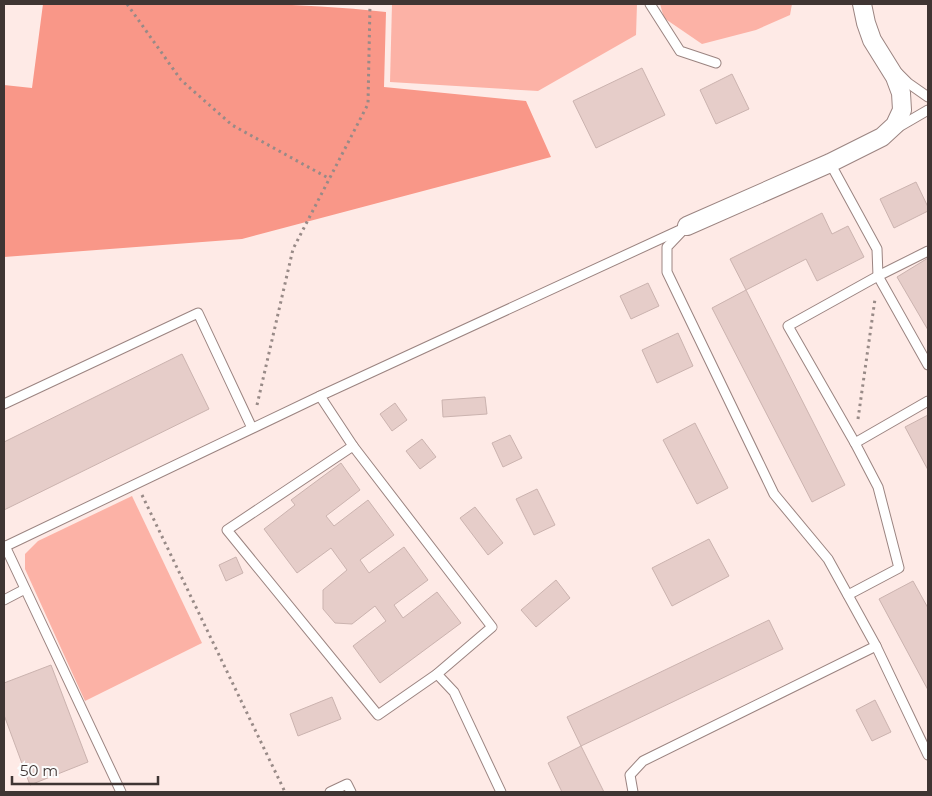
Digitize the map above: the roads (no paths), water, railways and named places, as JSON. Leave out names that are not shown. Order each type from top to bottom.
[{"type":"street","points":[[686,226],[830,163],[882,138],[895,126],[902,110],[901,93],[896,78],[872,40],[862,4]]},
{"type":"lane","points":[[650,4],[680,51],[716,63]]},
{"type":"lane","points":[[882,58],[908,83],[928,98]]},
{"type":"lane","points":[[882,138],[928,110]]},
{"type":"lane","points":[[830,163],[877,249],[878,276],[928,365]]},
{"type":"lane","points":[[121,792],[4,546],[320,396],[686,226]]},
{"type":"lane","points":[[686,226],[667,247],[667,272],[774,494],[828,559],[876,646],[928,755]]},
{"type":"lane","points":[[848,595],[899,568],[878,487],[788,326],[878,276],[928,251]]},
{"type":"lane","points":[[4,404],[198,313],[252,428]]},
{"type":"lane","points":[[320,396],[354,446],[492,627],[437,674],[378,715],[228,530],[354,446]]},
{"type":"lane","points":[[855,443],[928,401]]},
{"type":"lane","points":[[4,600],[25,589]]},
{"type":"lane","points":[[633,792],[630,775],[643,761],[876,646]]},
{"type":"lane","points":[[437,674],[454,692],[501,792]]},
{"type":"lane","points":[[330,792],[347,784],[352,792]]}]
